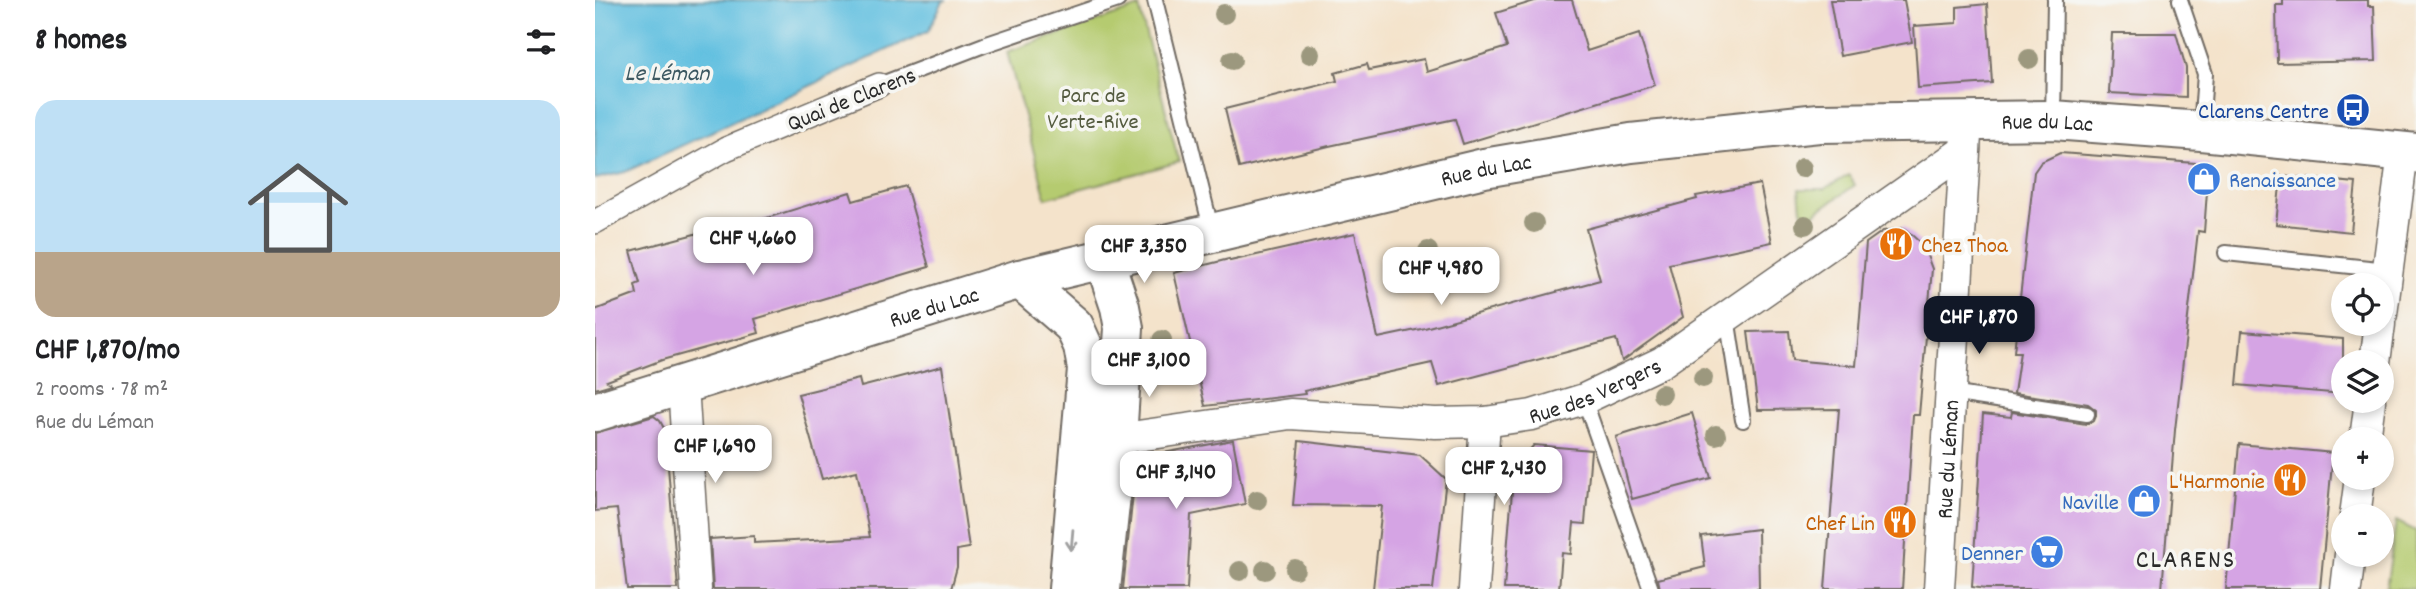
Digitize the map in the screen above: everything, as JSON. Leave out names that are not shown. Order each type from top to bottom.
[{"type":"main road","name":"Rue du Lac","points":[[595,412],[1020,279],[1484,168],[1631,143],[1819,123],[1966,135],[2053,120],[2201,131],[2412,154]]},
{"type":"main road","points":[[1101,589],[1117,439],[1124,328],[1104,259]]},
{"type":"main road","points":[[1020,279],[1074,326],[1083,346],[1087,369],[1068,589]]},
{"type":"street","name":"Quai de Clarens","points":[[595,222],[726,149],[879,85]]},
{"type":"street","name":"Rue des Vergers","points":[[1117,439],[1290,414],[1435,424],[1485,422],[1532,415],[1584,399],[1663,362],[1727,317],[1966,135]]},
{"type":"street","name":"Rue du Léman","points":[[1940,589],[1966,135]]},
{"type":"street","points":[[2388,273],[2412,154]]},
{"type":"street","points":[[683,385],[697,589]]},
{"type":"street","points":[[1474,589],[1485,422]]},
{"type":"street","points":[[2346,589],[2349,567]]},
{"type":"lane","name":"Quai de Clarens","points":[[879,85],[983,45],[1118,0]]},
{"type":"lane","points":[[1155,0],[1212,233]]},
{"type":"lane","points":[[2053,120],[2055,0]]},
{"type":"lane","points":[[2181,0],[2205,74],[2201,131]]},
{"type":"lane","points":[[2226,253],[2388,270]]},
{"type":"lane","points":[[1727,317],[1743,420]]},
{"type":"lane","points":[[1951,393],[2087,414]]},
{"type":"lane","points":[[1584,399],[1651,589]]},
{"type":"green space","name":"Parc de Verte-Rive","points":[[1139,7],[1179,162],[1046,198],[1007,52]]},
{"type":"green space","points":[[1849,175],[1855,185],[1807,219],[1801,210],[1799,189],[1824,189]]},
{"type":"green space","points":[[2396,521],[2416,531],[2416,589],[2386,589],[2389,567],[2394,567]]},
{"type":"water","name":"Le Léman","points":[[595,0],[947,0],[943,1],[928,31],[625,172],[595,179]]},
{"type":"building","points":[[1538,0],[1572,0],[1587,51],[1639,34],[1655,85],[1463,144],[1455,119],[1239,168],[1225,109],[1337,81],[1335,73],[1367,64],[1369,70],[1424,59],[1427,72],[1507,47],[1496,13]]},
{"type":"building","points":[[1830,0],[1904,0],[1912,42],[1840,56]]},
{"type":"building","points":[[2283,0],[2368,0],[2368,6],[2374,6],[2376,61],[2277,63],[2276,5],[2283,5]]},
{"type":"building","points":[[1987,4],[1992,83],[1918,88],[1914,26],[1957,23],[1957,7]]},
{"type":"building","points":[[2112,33],[2176,33],[2186,68],[2186,97],[2109,93]]},
{"type":"building","points":[[2060,153],[2209,164],[2204,232],[2198,231],[2175,430],[2162,589],[1972,587],[1983,414],[2011,417],[2012,412],[2086,424],[2094,421],[2096,416],[2096,410],[2088,404],[2014,393],[2020,352],[2014,352],[2034,172],[2041,162]]},
{"type":"building","points":[[2281,176],[2356,183],[2351,232],[2276,224]]},
{"type":"building","points":[[1760,184],[1772,242],[1669,264],[1683,317],[1622,361],[1616,339],[1439,386],[1432,363],[1304,391],[1305,394],[1205,406],[1174,273],[1355,233],[1378,338],[1421,329],[1600,280],[1586,229],[1697,199],[1696,196]]},
{"type":"building","points":[[906,186],[929,267],[755,319],[759,333],[662,360],[607,381],[612,384],[595,389],[595,310],[637,294],[635,285],[640,283],[631,251],[721,227],[722,232],[850,192],[853,201]]},
{"type":"building","points":[[1904,228],[1923,245],[1932,269],[1919,415],[1913,415],[1902,589],[1825,589],[1839,409],[1758,410],[1748,332],[1789,331],[1792,360],[1856,366],[1866,243],[1883,231]]},
{"type":"building","points":[[2242,331],[2343,339],[2343,350],[2331,350],[2331,393],[2237,385]]},
{"type":"building","points":[[942,366],[969,548],[957,550],[957,567],[951,589],[713,589],[710,539],[754,536],[754,543],[870,537],[857,471],[822,479],[798,394],[859,379],[861,387]]},
{"type":"building","points":[[1692,413],[1711,478],[1632,499],[1616,437]]},
{"type":"building","points":[[654,416],[665,430],[678,589],[627,589],[617,509],[595,511],[595,433]]},
{"type":"building","points":[[1233,440],[1245,504],[1191,515],[1187,589],[1123,589],[1136,465],[1158,454]]},
{"type":"building","points":[[1299,441],[1420,455],[1446,479],[1433,589],[1373,589],[1382,506],[1293,505]]},
{"type":"building","points":[[2239,444],[2331,453],[2320,589],[2226,589]]},
{"type":"building","points":[[1534,445],[1591,450],[1585,524],[1574,523],[1571,554],[1562,553],[1559,589],[1504,589],[1514,467]]},
{"type":"building","points":[[1758,529],[1759,589],[1660,589],[1658,579],[1705,567],[1701,536]]},
{"type":"place","name":"Clarens Centre","points":[[2353,110]]},
{"type":"place","name":"Renaissance","points":[[2204,179]]},
{"type":"place","name":"Chez Thoa","points":[[1896,244]]},
{"type":"place","name":"L'Harmonie","points":[[2290,480]]},
{"type":"place","name":"Naville","points":[[2144,501]]},
{"type":"place","name":"Chef Lin","points":[[1900,522]]},
{"type":"place","name":"Denner","points":[[2047,552]]},
{"type":"district","name":"CLARENS","points":[[2186,558]]}]
